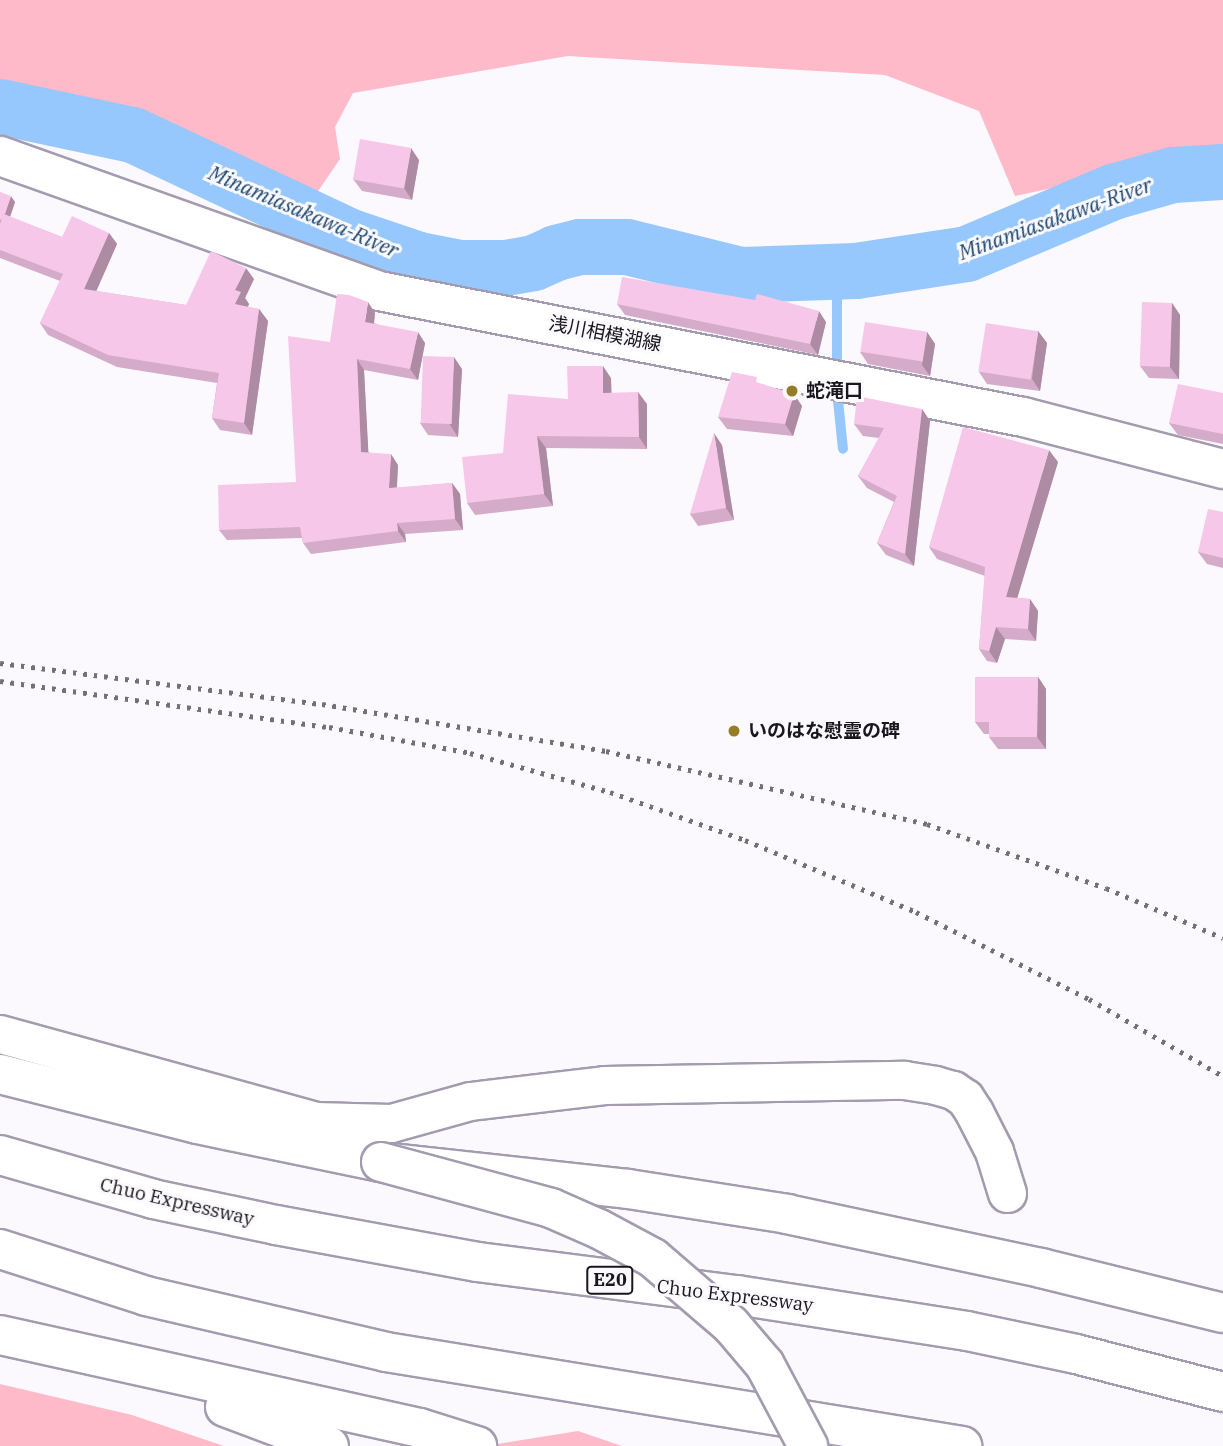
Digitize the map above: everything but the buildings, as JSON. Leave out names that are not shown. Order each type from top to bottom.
[{"type":"main road","name":"浅川相模湖線","points":[[0,156],[379,291],[1023,417],[1223,468]]},
{"type":"main road","points":[[0,1074],[197,1124],[381,1163],[551,1208],[599,1229],[653,1258],[731,1325],[765,1365],[808,1446]]},
{"type":"main road","name":"Chuo Expressway","points":[[0,1155],[153,1199],[276,1225],[478,1262],[762,1298],[954,1329],[1076,1354],[1223,1392]]},
{"type":"main road","points":[[381,1163],[628,1189],[787,1214],[1041,1268],[1223,1313]]},
{"type":"main road","points":[[0,1249],[146,1296],[386,1352],[962,1446]]},
{"type":"main road","points":[[0,1335],[408,1425],[477,1446]]},
{"type":"main road","points":[[0,1347],[236,1410],[318,1441]]},
{"type":"street","points":[[0,1034],[315,1121],[391,1123],[470,1101],[604,1084],[914,1082],[953,1090],[965,1098],[993,1151],[1007,1193]]},
{"type":"shaded area","points":[[0,0],[1223,0],[1223,152],[1015,196],[979,111],[885,75],[568,56],[353,93],[335,127],[340,159],[314,197],[194,141],[0,116]]},
{"type":"shaded area","points":[[0,1384],[132,1415],[224,1446],[0,1446]]},
{"type":"shaded area","points":[[578,1431],[622,1446],[485,1446]]},
{"type":"waterway","name":"Minamiasakawa-River","points":[[0,107],[133,135],[351,237],[419,260],[460,268],[506,268],[534,263],[556,253],[580,247],[627,247],[741,275],[856,271],[967,254],[1113,192],[1173,175],[1223,172]]},
{"type":"waterway","points":[[837,271],[837,368]]},
{"type":"waterway","points":[[837,391],[843,449]]},
{"type":"railway","points":[[0,663],[322,704],[606,751],[927,824],[1106,888],[1223,938]]},
{"type":"railway","points":[[0,681],[329,727],[470,753],[610,792],[745,840],[916,912],[1089,999],[1223,1076]]},
{"type":"place","name":"蛇滝口","points":[[792,391]]},
{"type":"place","name":"いのはな慰霊の碑","points":[[734,731]]}]
